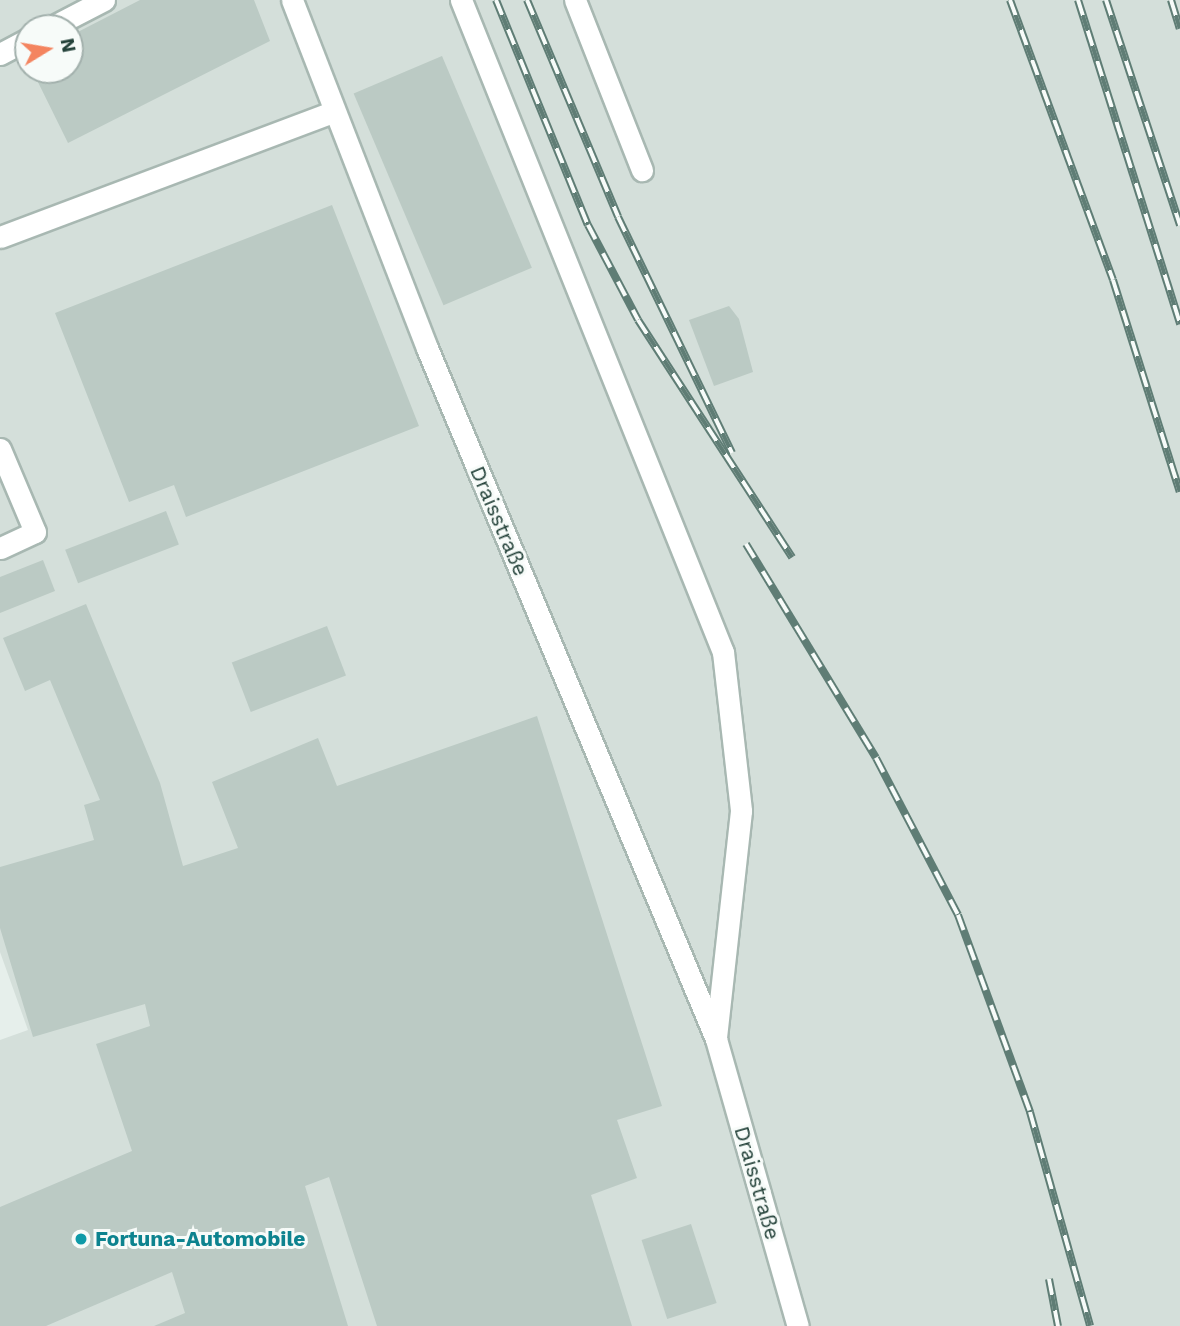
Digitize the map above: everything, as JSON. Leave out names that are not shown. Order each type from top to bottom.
[{"type":"street","points":[[77,14],[104,0]]},
{"type":"street","name":"Draisstraße","points":[[292,0],[332,112],[716,1039],[798,1326]]},
{"type":"street","name":"Draisstraße","points":[[461,0],[723,652],[741,811],[716,1039]]},
{"type":"street","points":[[575,0],[642,170]]},
{"type":"street","points":[[0,237],[332,112]]},
{"type":"street","points":[[0,449],[35,532],[0,548]]},
{"type":"shaded area","points":[[0,0],[1180,0],[1180,1326],[0,1326],[0,1040],[28,1030],[0,952]]},
{"type":"building","points":[[140,0],[254,0],[270,41],[68,143],[39,84],[84,84],[84,29]]},
{"type":"building","points":[[442,56],[532,268],[443,305],[354,94]]},
{"type":"building","points":[[332,205],[419,426],[186,517],[174,485],[129,502],[55,313]]},
{"type":"building","points":[[729,306],[739,319],[753,372],[714,386],[689,320]]},
{"type":"building","points":[[166,511],[179,545],[78,583],[65,550]]},
{"type":"building","points":[[43,560],[55,591],[0,613],[0,577]]},
{"type":"building","points":[[86,604],[160,783],[183,866],[238,848],[212,782],[318,738],[337,786],[537,716],[662,1106],[617,1120],[637,1178],[591,1195],[632,1326],[377,1326],[329,1177],[305,1186],[348,1326],[154,1326],[185,1313],[172,1272],[46,1326],[0,1326],[0,1207],[132,1151],[96,1044],[150,1026],[145,1004],[33,1037],[0,928],[0,867],[94,840],[84,805],[100,800],[50,680],[25,691],[3,638]]},
{"type":"building","points":[[327,626],[346,675],[251,712],[232,663]]},
{"type":"building","points":[[691,1224],[717,1303],[667,1319],[642,1240]]},
{"type":"railway","points":[[496,0],[588,225],[638,320],[792,557]]},
{"type":"railway","points":[[527,0],[618,217],[732,453]]},
{"type":"railway","points":[[1010,0],[1113,280],[1180,492]]},
{"type":"railway","points":[[1078,0],[1180,324]]},
{"type":"railway","points":[[1106,0],[1180,225]]},
{"type":"railway","points":[[1171,0],[1180,29]]},
{"type":"railway","points":[[746,544],[876,758],[958,915],[1030,1112],[1090,1326]]},
{"type":"railway","points":[[1049,1279],[1058,1326]]},
{"type":"place","name":"Fortuna-Automobile","points":[[81,1239]]}]
